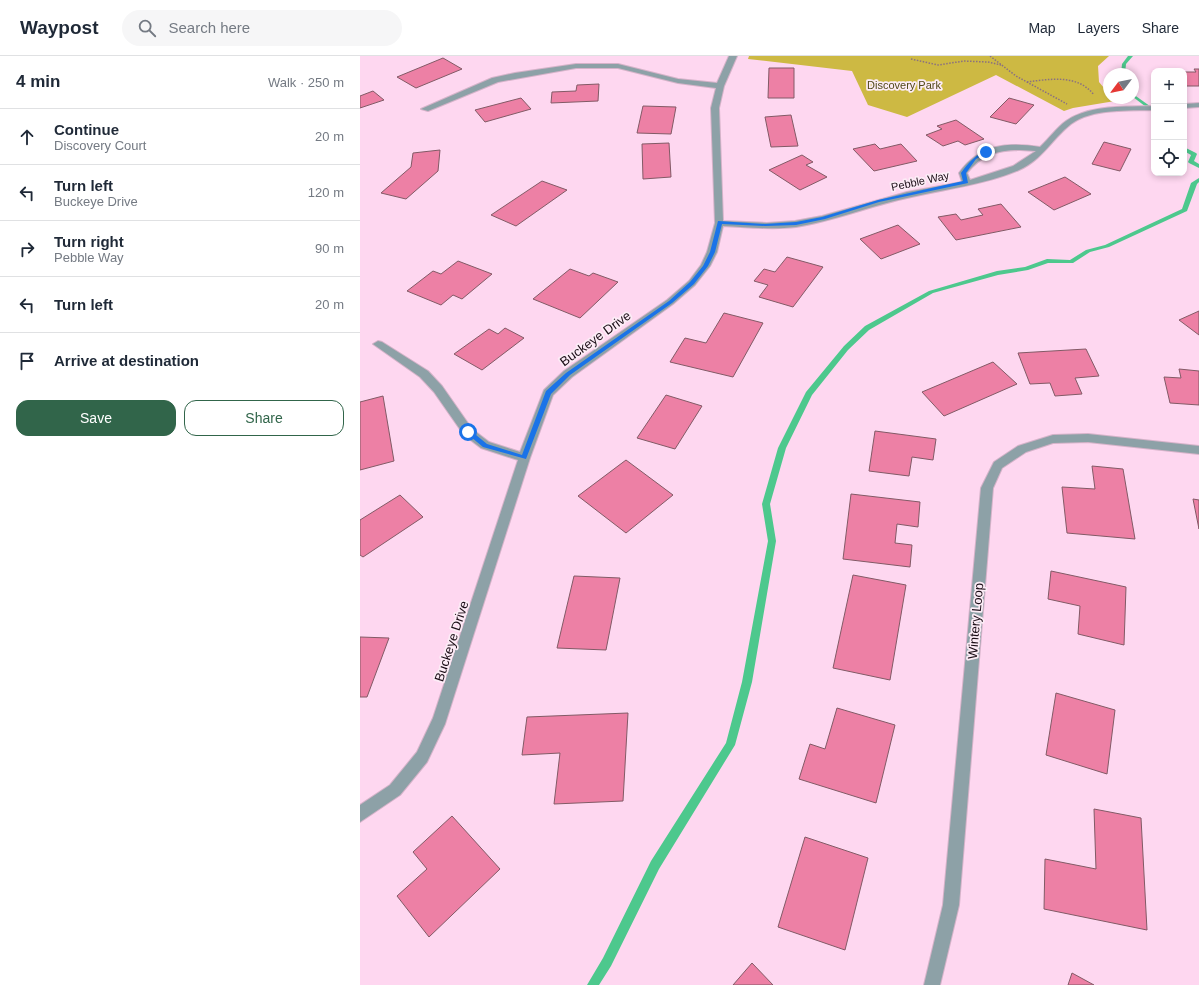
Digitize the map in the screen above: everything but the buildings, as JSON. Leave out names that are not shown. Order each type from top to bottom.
[{"type":"street","name":"Buckeye Drive","points":[[360,814],[395,790],[422,756],[440,719],[524,458],[548,393],[568,374],[670,302],[692,283],[705,266],[712,252],[720,222],[715,108],[720,86],[733,56]]},
{"type":"street","points":[[425,109],[495,80],[515,74],[576,66],[618,66],[678,81],[720,86]]},
{"type":"street","points":[[1187,106],[1199,105]]},
{"type":"street","name":"Pebble Way","points":[[720,222],[765,225],[796,224],[824,218],[878,201],[997,176],[1032,160],[1070,122],[1083,116],[1132,109],[1151,108]]},
{"type":"street","points":[[966,182],[963,173],[975,158],[986,152],[1013,147],[1042,150]]},
{"type":"street","points":[[378,344],[424,374],[438,389],[468,432],[485,445],[524,458]]},
{"type":"street","name":"Wintery Loop","points":[[932,985],[951,905],[987,488],[998,465],[1022,449],[1053,438],[1088,438],[1199,450]]},
{"type":"path","points":[[990,56],[1026,83],[1057,97],[1070,106]]},
{"type":"path","points":[[911,59],[938,65],[964,61],[988,62],[1003,66]]},
{"type":"path","points":[[1026,83],[1047,80],[1075,81],[1087,86],[1097,99]]},
{"type":"green space","name":"Discovery Park","points":[[749,56],[1109,56],[1098,66],[1099,82],[1103,87],[1103,103],[1064,111],[996,75],[907,117],[868,105],[852,71],[748,59]]},
{"type":"waterway","points":[[1124,68],[1124,64],[1131,56]]},
{"type":"waterway","points":[[1139,100],[1151,109]]},
{"type":"waterway","points":[[1187,150],[1194,154],[1191,162],[1199,166]]},
{"type":"waterway","points":[[593,985],[607,962],[655,865],[730,745],[747,682],[772,541],[766,504],[782,448],[809,394],[846,348],[867,328],[931,292],[997,273],[1026,269],[1047,261],[1071,262],[1088,251],[1107,246],[1185,210],[1194,183],[1199,180]]},
{"type":"route","points":[[468,432],[485,445],[524,458],[548,393],[568,374],[670,302],[692,283],[705,266],[712,252],[720,222],[765,225],[796,224],[824,218],[878,201],[966,182],[963,173],[975,158],[986,152]]}]
